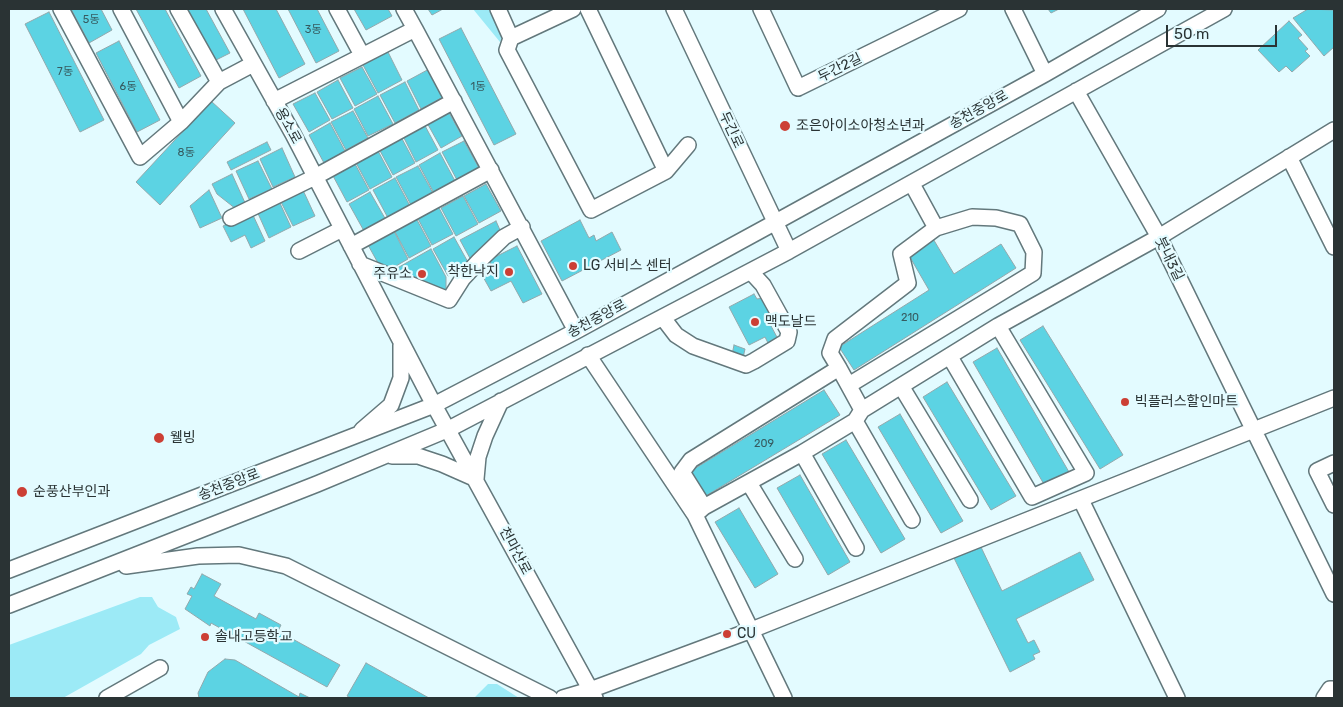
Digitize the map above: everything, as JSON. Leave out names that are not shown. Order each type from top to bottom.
[{"type":"street","points":[[61,9],[140,157],[181,122],[219,82],[253,64]]},
{"type":"street","points":[[121,9],[181,122]]},
{"type":"street","points":[[178,9],[219,82]]},
{"type":"street","name":"용소로","points":[[223,9],[315,177],[434,405]]},
{"type":"street","points":[[337,9],[362,55]]},
{"type":"street","points":[[404,9],[522,227],[555,306],[576,331]]},
{"type":"street","points":[[498,9],[511,38],[507,50],[591,210],[666,171],[688,145]]},
{"type":"street","points":[[511,38],[573,9]]},
{"type":"street","points":[[588,9],[666,171]]},
{"type":"street","name":"두간로","points":[[674,9],[774,223],[790,251]]},
{"type":"street","name":"두간2길","points":[[761,9],[798,88],[959,9]]},
{"type":"street","points":[[1013,9],[1045,74]]},
{"type":"street","name":"송천중앙로","points":[[9,570],[434,405],[576,331],[774,223],[1045,74],[1158,9]]},
{"type":"street","name":"송천중앙로","points":[[9,605],[449,429],[790,251],[1224,9]]},
{"type":"street","points":[[274,101],[415,29]]},
{"type":"street","name":"붓내3길","points":[[1076,91],[1159,237],[1334,594]]},
{"type":"street","points":[[231,218],[315,177],[454,101]]},
{"type":"street","points":[[699,511],[802,454],[901,386],[998,326],[1159,237],[1334,130]]},
{"type":"street","points":[[1289,157],[1334,247]]},
{"type":"street","points":[[351,246],[491,170]]},
{"type":"street","points":[[912,184],[936,228]]},
{"type":"street","points":[[849,385],[1033,273],[1034,252],[1020,224],[996,218],[972,217],[936,228],[901,254],[908,283],[835,338],[830,354],[849,385],[858,415],[912,520]]},
{"type":"street","points":[[360,264],[449,300],[463,278],[479,261],[504,237],[522,227]]},
{"type":"street","points":[[299,250],[342,229]]},
{"type":"street","points":[[663,318],[676,336],[693,346],[746,365],[754,361],[787,341],[788,332],[763,285],[751,272]]},
{"type":"street","points":[[950,357],[1032,496],[1086,473],[998,326]]},
{"type":"street","points":[[352,438],[391,406],[401,378],[401,341]]},
{"type":"street","points":[[588,355],[699,511]]},
{"type":"street","points":[[784,698],[749,631],[682,472],[691,460],[839,368]]},
{"type":"street","points":[[901,386],[970,500]]},
{"type":"street","points":[[563,698],[590,696],[1334,398]]},
{"type":"street","points":[[385,456],[418,456],[476,479],[478,456],[501,401]]},
{"type":"street","name":"천마산로","points":[[434,405],[476,479],[590,696]]},
{"type":"street","points":[[802,454],[856,548]]},
{"type":"street","points":[[1334,463],[1317,471],[1334,505]]},
{"type":"street","points":[[749,483],[795,559]]},
{"type":"street","points":[[1081,500],[1177,698]]},
{"type":"street","name":"송천중앙로","points":[[102,569],[198,556],[239,555],[286,566],[550,698]]},
{"type":"street","points":[[107,698],[160,668]]},
{"type":"street","points":[[1324,698],[1330,688],[1334,689]]},
{"type":"shaded area","points":[[473,9],[491,9],[504,34],[500,42]]},
{"type":"shaded area","points":[[140,597],[152,597],[158,607],[176,617],[180,629],[149,645],[141,654],[63,698],[9,698],[9,645]]},
{"type":"shaded area","points":[[488,684],[497,684],[519,698],[474,698]]},
{"type":"building","points":[[71,9],[101,9],[112,30],[89,43]]},
{"type":"building","points":[[136,9],[165,9],[201,76],[179,88]]},
{"type":"building","points":[[185,9],[206,9],[230,53],[214,61]]},
{"type":"building","points":[[243,9],[276,9],[305,64],[279,78]]},
{"type":"building","points":[[288,9],[317,9],[339,51],[316,63]]},
{"type":"building","points":[[354,9],[388,9],[392,16],[366,30]]},
{"type":"building","points":[[428,9],[443,9],[432,15]]},
{"type":"building","points":[[1048,9],[1059,9],[1051,13]]},
{"type":"building","points":[[1308,9],[1334,10],[1334,47],[1324,56],[1293,18]]},
{"type":"building","points":[[49,12],[104,120],[80,132],[25,24]]},
{"type":"building","points":[[1289,21],[1302,35],[1298,38],[1308,49],[1305,51],[1310,56],[1292,72],[1286,66],[1279,72],[1258,50]]},
{"type":"building","points":[[461,28],[516,134],[494,145],[439,39]]},
{"type":"building","points":[[119,41],[160,120],[137,132],[96,53]]},
{"type":"building","points":[[388,52],[402,80],[378,93],[363,65]]},
{"type":"building","points":[[362,67],[377,94],[355,106],[340,78]]},
{"type":"building","points":[[431,68],[445,96],[421,109],[407,81]]},
{"type":"building","points":[[338,80],[353,108],[332,119],[317,92]]},
{"type":"building","points":[[405,82],[419,110],[395,123],[380,95]]},
{"type":"building","points":[[315,93],[330,120],[309,132],[293,104]]},
{"type":"building","points":[[378,96],[393,124],[368,136],[354,109]]},
{"type":"building","points":[[211,101],[235,123],[160,205],[136,182]]},
{"type":"building","points":[[447,109],[462,136],[441,148],[426,121]]},
{"type":"building","points":[[353,111],[368,138],[346,150],[331,122]]},
{"type":"building","points":[[423,122],[438,150],[416,162],[402,134]]},
{"type":"building","points":[[330,123],[345,151],[324,163],[309,135]]},
{"type":"building","points":[[400,135],[415,163],[393,175],[378,147]]},
{"type":"building","points":[[464,141],[479,168],[457,180],[442,152]]},
{"type":"building","points":[[267,142],[271,150],[231,170],[227,162]]},
{"type":"building","points":[[282,148],[295,177],[273,187],[260,159]]},
{"type":"building","points":[[377,149],[392,177],[370,189],[355,161]]},
{"type":"building","points":[[440,153],[455,181],[434,193],[419,165]]},
{"type":"building","points":[[258,161],[272,189],[249,199],[236,171]]},
{"type":"building","points":[[354,162],[369,190],[347,202],[332,174]]},
{"type":"building","points":[[418,166],[433,193],[411,205],[396,177]]},
{"type":"building","points":[[232,174],[246,205],[236,209],[217,194],[212,184]]},
{"type":"building","points":[[395,178],[410,206],[388,218],[373,190]]},
{"type":"building","points":[[486,184],[501,211],[479,223],[464,196]]},
{"type":"building","points":[[302,188],[315,216],[293,226],[279,198]]},
{"type":"building","points":[[209,190],[222,218],[200,228],[190,206]]},
{"type":"building","points":[[370,192],[386,220],[364,231],[349,204]]},
{"type":"building","points":[[463,196],[478,224],[456,236],[441,208]]},
{"type":"building","points":[[278,199],[291,227],[269,238],[256,209]]},
{"type":"building","points":[[438,206],[453,234],[432,245],[417,217]]},
{"type":"building","points":[[252,213],[265,241],[251,248],[245,235],[231,242],[223,226]]},
{"type":"building","points":[[416,218],[431,246],[409,258],[394,230]]},
{"type":"building","name":"LG 서비스 센터","points":[[580,220],[589,238],[594,235],[596,241],[612,232],[621,250],[562,281],[541,241]]},
{"type":"building","points":[[496,221],[500,230],[486,243],[478,259],[472,262],[460,240]]},
{"type":"building","points":[[394,231],[408,259],[389,270],[378,263],[368,245]]},
{"type":"building","points":[[454,237],[469,264],[448,276],[433,249]]},
{"type":"building","points":[[932,237],[954,274],[1001,244],[1016,268],[854,370],[839,347],[929,290],[907,252]]},
{"type":"building","name":"착한낙지","points":[[517,246],[542,294],[523,303],[511,281],[491,291],[482,275],[493,269],[489,260]]},
{"type":"building","name":"주유소","points":[[431,249],[446,277],[446,296],[392,271]]},
{"type":"building","name":"맥도날드","points":[[754,294],[757,299],[763,298],[774,319],[770,324],[779,341],[770,347],[765,337],[749,345],[729,307]]},
{"type":"building","points":[[1043,326],[1123,455],[1100,469],[1020,340]]},
{"type":"building","name":"맥도날드","points":[[734,345],[745,349],[743,358],[732,355]]},
{"type":"building","points":[[997,348],[1069,472],[1045,486],[973,362]]},
{"type":"building","points":[[947,382],[1016,496],[991,510],[923,397]]},
{"type":"building","points":[[824,390],[840,415],[704,497],[689,472]]},
{"type":"building","points":[[900,414],[963,521],[941,533],[878,427]]},
{"type":"building","points":[[846,440],[905,539],[881,553],[822,454]]},
{"type":"building","points":[[800,475],[850,562],[828,575],[777,488]]},
{"type":"building","points":[[739,508],[778,574],[755,588],[715,522]]},
{"type":"building","points":[[980,545],[1002,591],[1080,552],[1094,580],[1016,619],[1028,643],[1034,640],[1040,652],[1033,655],[1035,659],[1010,672],[954,558]]},
{"type":"building","points":[[202,574],[221,584],[214,596],[256,619],[259,613],[281,625],[278,631],[340,665],[327,687],[211,623],[210,626],[185,609],[192,596],[187,594],[191,587],[194,589]]},
{"type":"building","points":[[225,659],[235,660],[299,697],[300,693],[310,698],[199,698],[198,693],[208,672]]},
{"type":"building","points":[[366,663],[429,698],[351,698],[347,696]]},
{"type":"place","name":"조은아이소아청소년과","points":[[785,126]]},
{"type":"place","name":"LG 서비스 센터","points":[[573,266]]},
{"type":"place","name":"착한낙지","points":[[509,272]]},
{"type":"place","name":"주유소","points":[[422,274]]},
{"type":"place","name":"맥도날드","points":[[755,322]]},
{"type":"place","name":"빅플러스할인마트","points":[[1125,402]]},
{"type":"place","name":"웰빙","points":[[159,438]]},
{"type":"place","name":"순풍산부인과","points":[[22,492]]},
{"type":"place","name":"CU","points":[[727,634]]},
{"type":"place","name":"솔내고등학교","points":[[205,637]]}]
